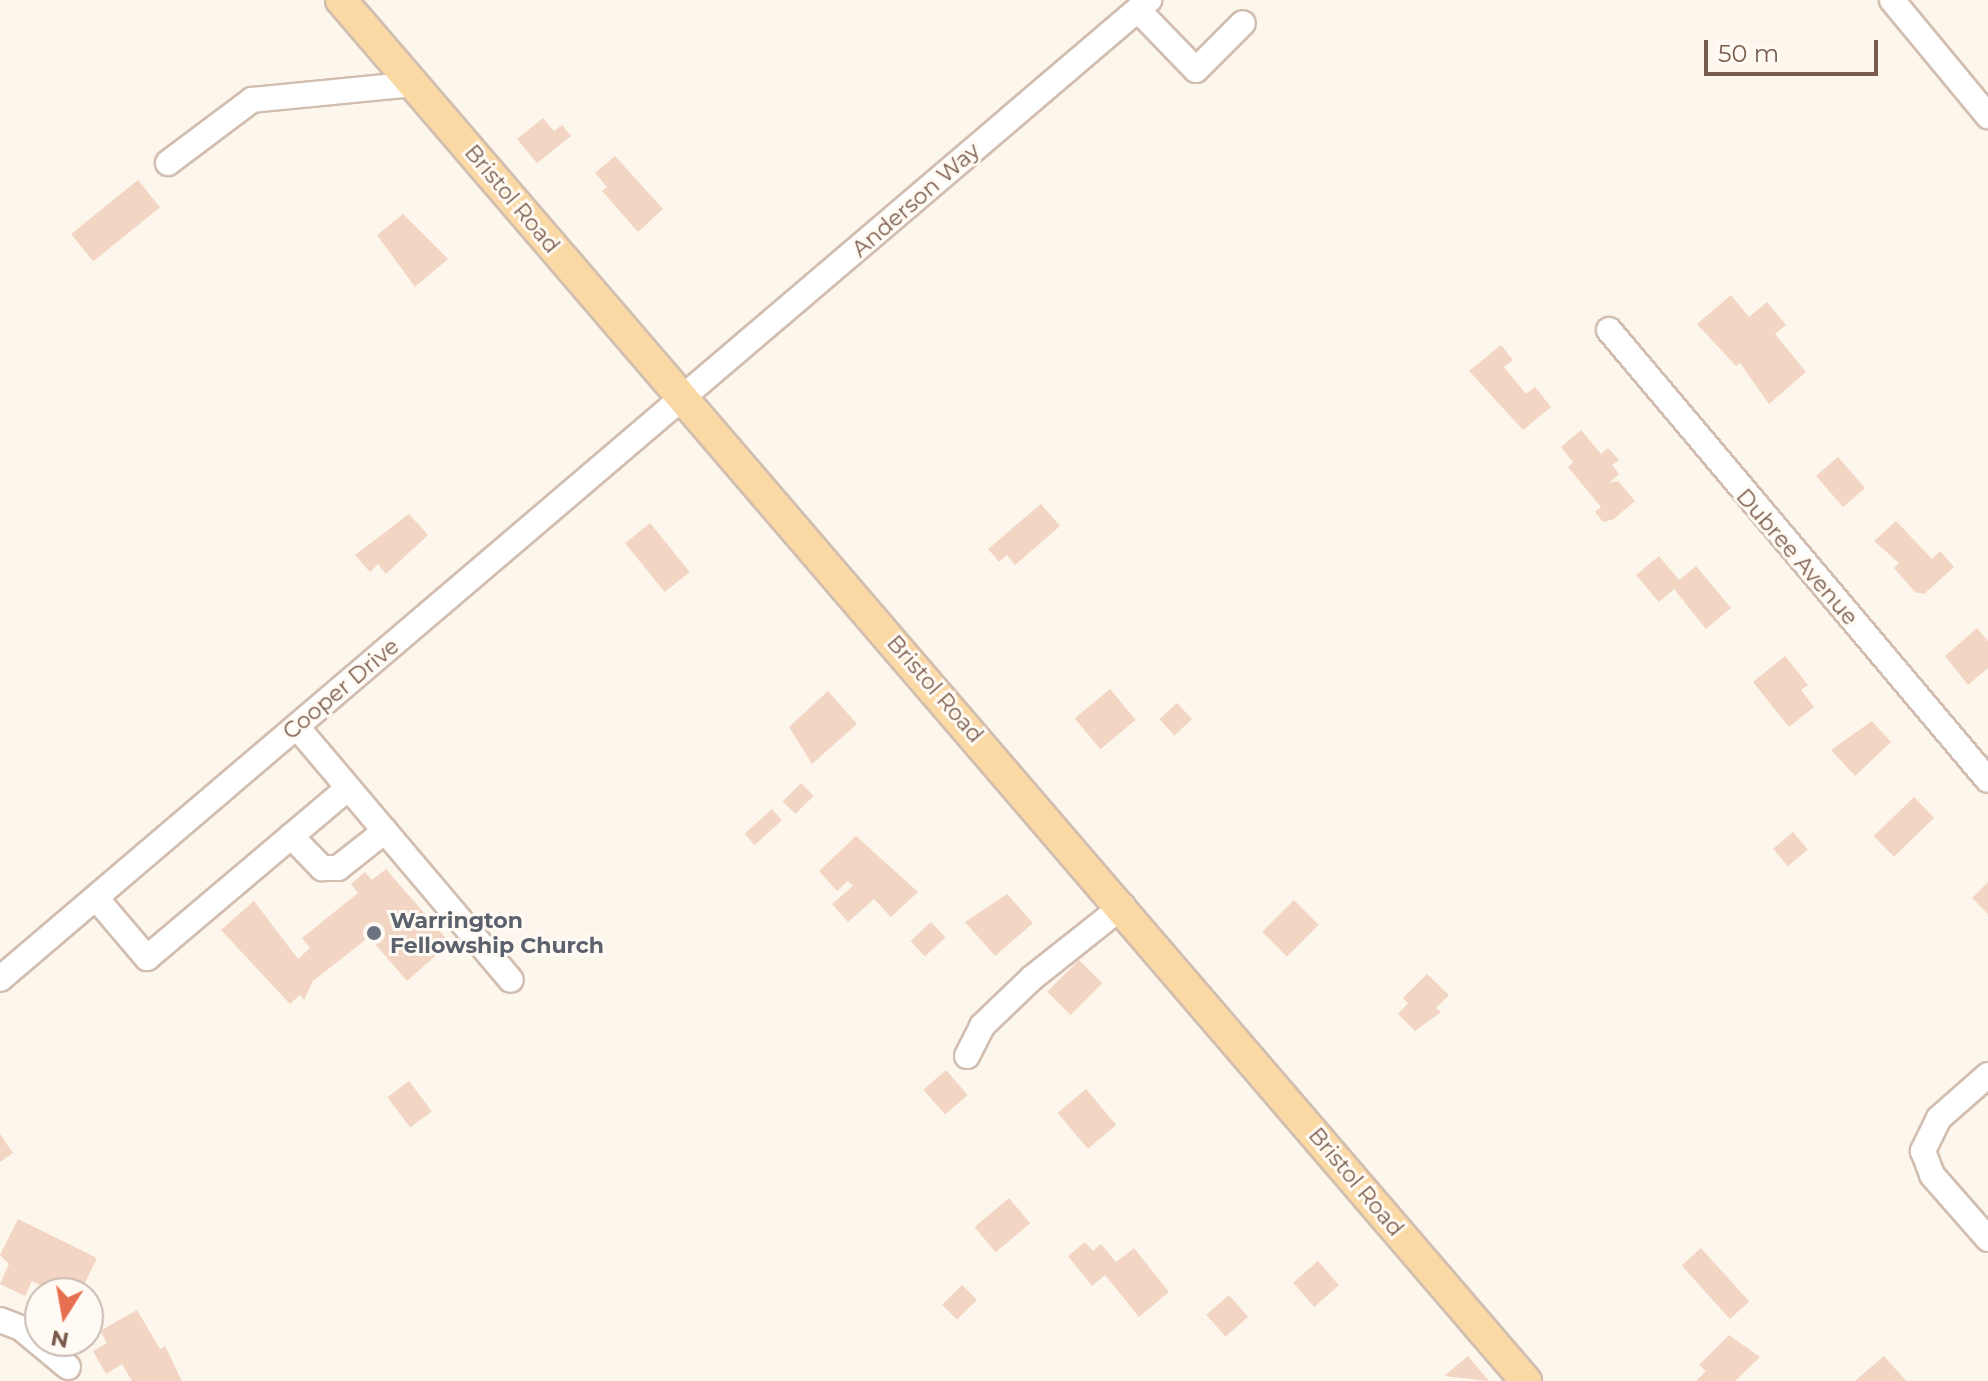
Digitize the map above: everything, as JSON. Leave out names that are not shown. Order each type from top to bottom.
[{"type":"main road","name":"Bristol Road","points":[[341,0],[683,400],[1123,906],[1526,1381]]},
{"type":"street","points":[[1892,0],[1988,116]]},
{"type":"street","points":[[1143,5],[1196,70],[1243,23]]},
{"type":"street","name":"Anderson Way","points":[[683,400],[1143,5]]},
{"type":"street","points":[[168,163],[252,100],[414,84]]},
{"type":"street","name":"Dubree Avenue","points":[[1609,330],[1988,780]]},
{"type":"street","name":"Cooper Drive","points":[[0,979],[683,400]]},
{"type":"street","points":[[297,727],[511,980]]},
{"type":"street","points":[[96,898],[147,958],[348,788]]},
{"type":"street","points":[[291,836],[322,868],[338,868],[385,831]]},
{"type":"street","points":[[967,1056],[982,1026],[1032,978],[1123,906]]},
{"type":"street","points":[[1988,1075],[1939,1118],[1923,1151],[1932,1175],[1988,1239]]},
{"type":"street","points":[[0,1320],[21,1328],[69,1376]]},
{"type":"building","points":[[543,118],[554,131],[562,125],[571,136],[537,163],[517,139]]},
{"type":"building","points":[[615,156],[663,209],[638,232],[602,191],[607,187],[595,173]]},
{"type":"building","points":[[138,180],[160,207],[93,261],[71,234]]},
{"type":"building","points":[[403,214],[448,259],[415,287],[377,235]]},
{"type":"building","points":[[1731,295],[1749,317],[1767,302],[1786,325],[1775,334],[1806,372],[1769,404],[1740,363],[1736,366],[1697,324]]},
{"type":"building","points":[[1501,345],[1513,360],[1504,367],[1526,394],[1535,387],[1551,407],[1523,430],[1469,371]]},
{"type":"building","points":[[1581,430],[1601,454],[1608,448],[1619,460],[1612,465],[1619,474],[1609,483],[1618,481],[1635,501],[1614,519],[1603,522],[1595,512],[1601,507],[1568,467],[1573,462],[1561,447]]},
{"type":"building","points":[[1838,457],[1865,488],[1843,507],[1816,476]]},
{"type":"building","points":[[1041,504],[1060,526],[1015,565],[1007,555],[999,562],[988,549]]},
{"type":"building","points":[[409,514],[428,535],[386,574],[378,564],[370,572],[355,555]]},
{"type":"building","points":[[1896,521],[1932,559],[1940,551],[1954,567],[1924,594],[1915,592],[1894,568],[1899,563],[1874,541]]},
{"type":"building","points":[[650,523],[690,572],[665,592],[625,543]]},
{"type":"building","points":[[1659,556],[1679,580],[1696,566],[1731,608],[1706,629],[1674,589],[1659,602],[1636,575]]},
{"type":"building","points":[[1977,628],[1988,641],[1988,668],[1968,685],[1945,656]]},
{"type":"building","points":[[1785,656],[1808,685],[1801,690],[1814,707],[1789,727],[1753,682]]},
{"type":"building","points":[[1110,689],[1136,720],[1100,749],[1075,719]]},
{"type":"building","points":[[828,691],[857,724],[812,764],[789,727]]},
{"type":"building","points":[[1177,703],[1192,719],[1174,735],[1159,719]]},
{"type":"building","points":[[1872,721],[1891,742],[1855,776],[1831,750]]},
{"type":"building","points":[[801,783],[814,796],[795,814],[783,801]]},
{"type":"building","points":[[1914,797],[1934,818],[1894,857],[1874,836]]},
{"type":"building","points":[[772,809],[782,820],[755,845],[745,834]]},
{"type":"building","points":[[1793,832],[1808,850],[1788,866],[1773,849]]},
{"type":"building","points":[[856,836],[918,892],[891,917],[874,899],[848,922],[832,904],[853,886],[848,881],[837,891],[819,871]]},
{"type":"building","name":"Warrington Fellowship Church","points":[[386,869],[450,943],[407,981],[369,937],[313,981],[304,1000],[300,995],[290,1004],[221,930],[254,901],[298,959],[310,948],[302,938],[358,893],[351,884],[365,872],[372,880]]},
{"type":"building","points":[[1988,882],[1988,914],[1972,898]]},
{"type":"building","points":[[1007,894],[1033,923],[995,956],[965,922]]},
{"type":"building","points":[[1294,900],[1319,925],[1287,957],[1262,932]]},
{"type":"building","points":[[931,922],[945,937],[925,956],[911,941]]},
{"type":"building","points":[[1079,960],[1102,983],[1071,1015],[1047,992]]},
{"type":"building","points":[[1427,974],[1449,995],[1436,1008],[1441,1012],[1415,1031],[1398,1014],[1408,1003],[1403,998]]},
{"type":"building","points":[[946,1070],[968,1095],[945,1115],[923,1090]]},
{"type":"building","points":[[409,1081],[432,1111],[410,1128],[387,1097]]},
{"type":"building","points":[[1086,1089],[1116,1125],[1088,1149],[1058,1113]]},
{"type":"building","points":[[0,1134],[13,1153],[0,1162]]},
{"type":"building","points":[[1009,1198],[1030,1223],[996,1252],[975,1227]]},
{"type":"building","points":[[18,1219],[97,1258],[88,1277],[24,1277],[24,1296],[0,1284],[9,1264],[0,1255]]},
{"type":"building","points":[[1085,1242],[1093,1251],[1101,1244],[1116,1262],[1134,1248],[1169,1292],[1139,1317],[1105,1275],[1092,1286],[1068,1256]]},
{"type":"building","points":[[1701,1248],[1749,1302],[1730,1319],[1682,1265]]},
{"type":"building","points":[[1318,1261],[1339,1285],[1314,1307],[1293,1283]]},
{"type":"building","points":[[962,1285],[977,1300],[957,1320],[942,1305]]},
{"type":"building","points":[[1229,1295],[1248,1317],[1225,1337],[1206,1315]]},
{"type":"building","points":[[137,1310],[160,1349],[165,1346],[182,1381],[132,1381],[122,1364],[106,1374],[96,1357],[104,1357],[104,1345],[107,1343],[104,1329]]},
{"type":"building","points":[[1729,1335],[1760,1357],[1735,1381],[1696,1381],[1706,1371],[1699,1365]]},
{"type":"building","points":[[1468,1356],[1489,1381],[1444,1376]]},
{"type":"building","points":[[1884,1356],[1906,1381],[1855,1381]]},
{"type":"place","name":"Warrington Fellowship Church","points":[[374,933]]}]
